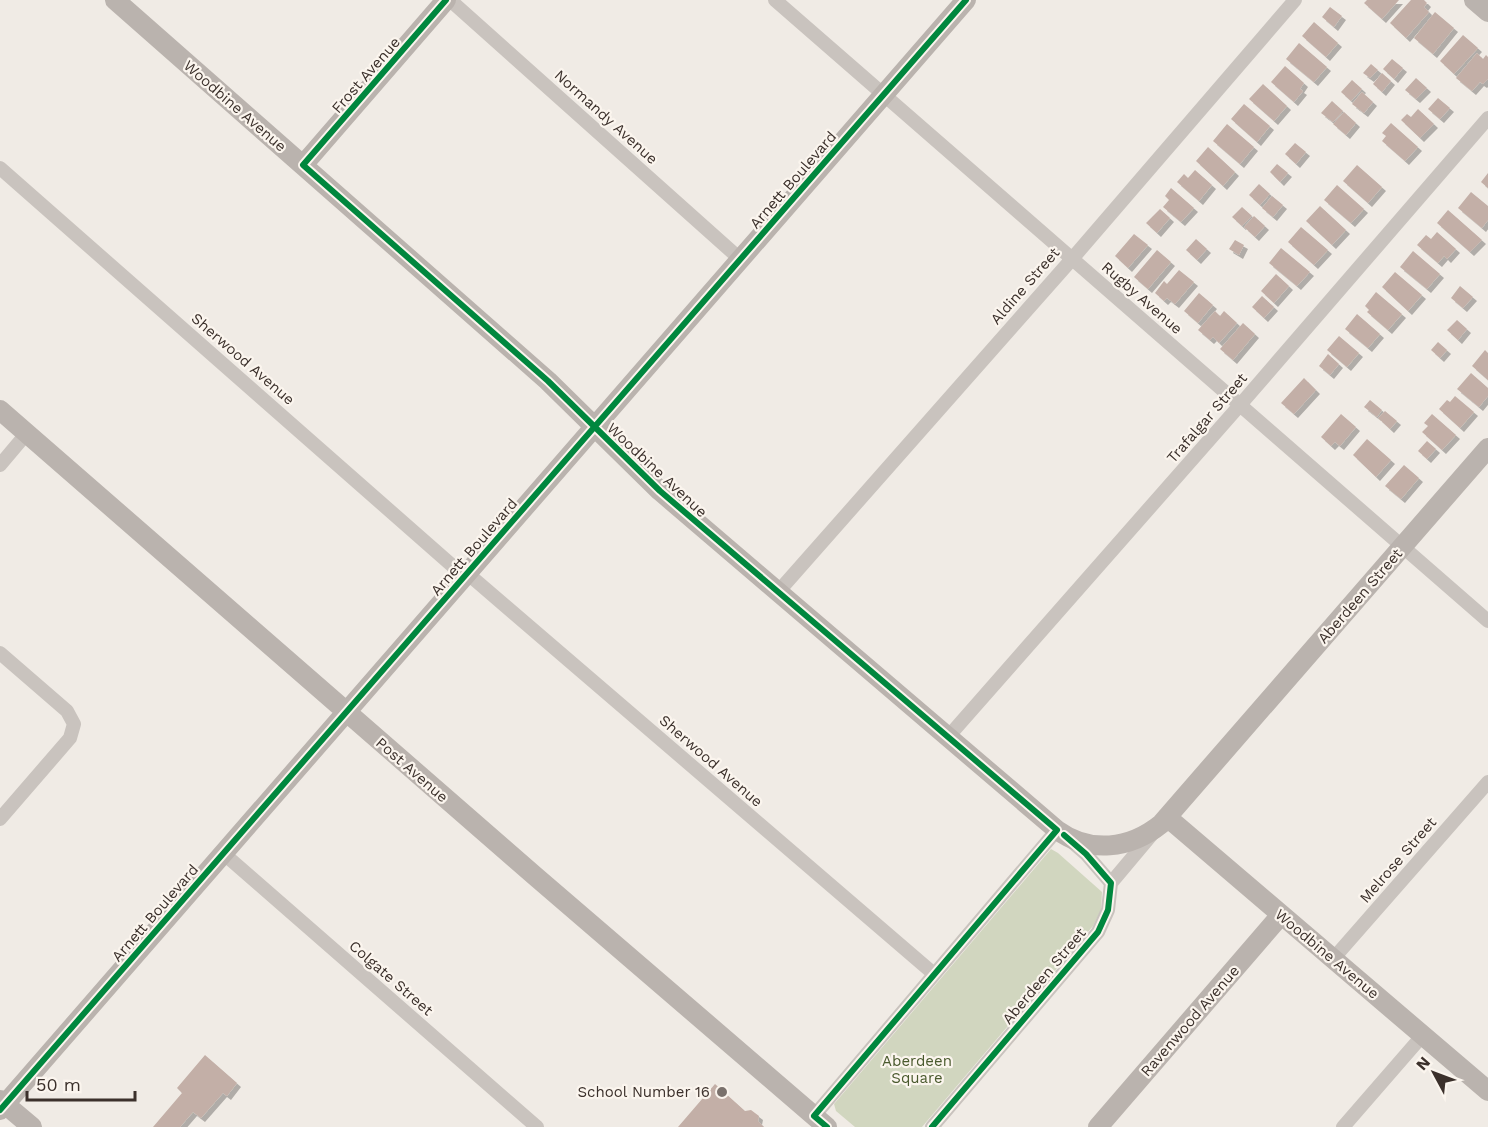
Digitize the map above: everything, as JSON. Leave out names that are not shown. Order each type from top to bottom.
[{"type":"street","name":"Woodbine Avenue","points":[[115,0],[548,381],[660,492],[1061,833]]},
{"type":"street","name":"Frost Avenue","points":[[303,165],[448,0]]},
{"type":"street","name":"Normandy Avenue","points":[[448,0],[740,259]]},
{"type":"street","name":"Rugby Avenue","points":[[775,0],[1488,621]]},
{"type":"street","name":"Arnett Boulevard","points":[[2,1104],[224,853],[966,0]]},
{"type":"street","name":"Aldine Street","points":[[778,592],[1072,259],[1296,0]]},
{"type":"street","points":[[1474,0],[1488,12]]},
{"type":"street","name":"Trafalgar Street","points":[[948,737],[1488,118]]},
{"type":"street","name":"Sherwood Avenue","points":[[0,168],[466,574],[934,974]]},
{"type":"street","name":"Post Avenue","points":[[0,410],[345,712],[820,1121]]},
{"type":"street","points":[[0,465],[27,433]]},
{"type":"street","name":"Aberdeen Street","points":[[932,1127],[1098,932],[1108,910],[1111,883],[1488,448]]},
{"type":"street","points":[[0,653],[67,711],[74,724],[70,738],[0,819]]},
{"type":"street","name":"Melrose Street","points":[[1333,959],[1488,782]]},
{"type":"street","name":"Woodbine Avenue","points":[[1164,820],[1281,915],[1488,1091]]},
{"type":"street","name":"Aberdeen Street","points":[[1061,833],[1087,845],[1112,846],[1138,839],[1164,820]]},
{"type":"street","points":[[820,1121],[934,974],[1061,833],[1086,854],[1111,883]]},
{"type":"street","name":"Colgate Street","points":[[224,853],[537,1127]]},
{"type":"street","name":"Ravenwood Avenue","points":[[1098,1127],[1281,915]]},
{"type":"street","points":[[1342,1127],[1423,1035]]},
{"type":"street","points":[[2,1104],[32,1127]]},
{"type":"green space","name":"Aberdeen Square","points":[[1051,849],[1102,892],[1101,910],[1093,926],[922,1127],[855,1127],[836,1111],[834,1104]]},
{"type":"building","points":[[1367,0],[1399,0],[1382,19],[1364,3]]},
{"type":"building","points":[[1411,0],[1424,0],[1427,3],[1424,7],[1429,12],[1406,38],[1390,23]]},
{"type":"building","points":[[1330,7],[1342,16],[1334,27],[1322,17]]},
{"type":"building","points":[[1435,12],[1454,28],[1433,54],[1414,38]]},
{"type":"building","points":[[1314,22],[1338,43],[1326,57],[1302,36]]},
{"type":"building","points":[[1463,35],[1478,48],[1454,74],[1440,61]]},
{"type":"building","points":[[1299,43],[1327,67],[1314,82],[1286,59]]},
{"type":"building","points":[[1477,53],[1483,59],[1486,55],[1488,57],[1488,79],[1483,84],[1480,82],[1472,91],[1456,78]]},
{"type":"building","points":[[1392,59],[1403,68],[1394,79],[1383,69]]},
{"type":"building","points":[[1371,64],[1378,70],[1370,78],[1363,73]]},
{"type":"building","points":[[1285,66],[1304,83],[1300,89],[1303,91],[1294,102],[1271,82]]},
{"type":"building","points":[[1382,73],[1391,81],[1382,92],[1373,84]]},
{"type":"building","points":[[1416,78],[1427,88],[1416,99],[1405,90]]},
{"type":"building","points":[[1352,80],[1362,89],[1351,101],[1341,92]]},
{"type":"building","points":[[1263,84],[1287,106],[1274,121],[1249,99]]},
{"type":"building","points":[[1362,92],[1373,102],[1364,113],[1352,104]]},
{"type":"building","points":[[1438,98],[1450,108],[1440,119],[1428,109]]},
{"type":"building","points":[[1332,101],[1343,111],[1333,122],[1321,113]]},
{"type":"building","points":[[1244,104],[1270,126],[1257,142],[1231,119]]},
{"type":"building","points":[[1418,109],[1434,124],[1420,138],[1401,120],[1407,114],[1411,117]]},
{"type":"building","points":[[1344,112],[1356,123],[1346,135],[1333,124]]},
{"type":"building","points":[[1391,123],[1418,147],[1405,161],[1382,141],[1386,136],[1382,133]]},
{"type":"building","points":[[1227,124],[1254,147],[1240,164],[1213,141]]},
{"type":"building","points":[[1295,143],[1306,152],[1296,164],[1285,154]]},
{"type":"building","points":[[1208,147],[1235,172],[1223,186],[1196,161]]},
{"type":"building","points":[[1277,164],[1288,173],[1280,182],[1270,172]]},
{"type":"building","points":[[1357,165],[1382,187],[1368,203],[1343,181]]},
{"type":"building","points":[[1195,170],[1212,185],[1199,201],[1177,182],[1184,174],[1188,178]]},
{"type":"building","points":[[1488,173],[1488,188],[1481,182]]},
{"type":"building","points":[[1259,184],[1270,194],[1260,205],[1249,195]]},
{"type":"building","points":[[1337,185],[1364,209],[1351,223],[1324,200]]},
{"type":"building","points":[[1171,188],[1194,208],[1181,222],[1163,207],[1169,200],[1165,196]]},
{"type":"building","points":[[1471,192],[1488,206],[1488,220],[1482,228],[1458,208]]},
{"type":"building","points":[[1272,196],[1283,205],[1273,217],[1262,208]]},
{"type":"building","points":[[1320,206],[1346,230],[1332,245],[1306,221]]},
{"type":"building","points":[[1242,207],[1252,216],[1242,226],[1232,217]]},
{"type":"building","points":[[1160,209],[1170,218],[1157,233],[1146,223]]},
{"type":"building","points":[[1448,210],[1482,240],[1470,252],[1437,223]]},
{"type":"building","points":[[1254,216],[1265,226],[1255,237],[1244,227]]},
{"type":"building","points":[[1301,227],[1328,250],[1314,265],[1288,242]]},
{"type":"building","points":[[1437,232],[1456,249],[1447,259],[1444,256],[1438,263],[1417,245],[1426,235],[1431,239]]},
{"type":"building","points":[[1134,234],[1148,245],[1128,268],[1115,256]]},
{"type":"building","points":[[1196,239],[1207,249],[1197,260],[1186,250]]},
{"type":"building","points":[[1235,240],[1244,245],[1239,255],[1229,249]]},
{"type":"building","points":[[1281,248],[1310,272],[1297,286],[1269,263]]},
{"type":"building","points":[[1157,250],[1171,262],[1148,289],[1134,277]]},
{"type":"building","points":[[1413,251],[1440,274],[1427,289],[1400,267]]},
{"type":"building","points":[[1179,270],[1194,282],[1175,304],[1167,298],[1164,301],[1155,293],[1164,281],[1167,284]]},
{"type":"building","points":[[1395,272],[1422,295],[1408,311],[1382,287]]},
{"type":"building","points":[[1276,274],[1289,286],[1274,303],[1261,291]]},
{"type":"building","points":[[1460,286],[1473,297],[1463,308],[1451,298]]},
{"type":"building","points":[[1376,292],[1402,314],[1388,330],[1367,312],[1369,310],[1365,306]]},
{"type":"building","points":[[1199,293],[1213,305],[1198,323],[1184,311]]},
{"type":"building","points":[[1262,296],[1274,307],[1264,318],[1252,307]]},
{"type":"building","points":[[1215,311],[1220,316],[1224,311],[1237,323],[1219,343],[1213,337],[1210,340],[1198,330]]},
{"type":"building","points":[[1357,314],[1380,334],[1368,348],[1345,329]]},
{"type":"building","points":[[1457,320],[1467,329],[1458,340],[1447,330]]},
{"type":"building","points":[[1243,323],[1255,334],[1233,360],[1220,349]]},
{"type":"building","points":[[1339,336],[1359,353],[1347,367],[1327,350]]},
{"type":"building","points":[[1438,342],[1447,350],[1440,358],[1431,350]]},
{"type":"building","points":[[1485,350],[1488,353],[1488,380],[1472,366]]},
{"type":"building","points":[[1328,354],[1339,364],[1330,375],[1319,366]]},
{"type":"building","points":[[1471,373],[1488,388],[1488,396],[1479,407],[1457,389]]},
{"type":"building","points":[[1304,378],[1316,390],[1294,414],[1281,403]]},
{"type":"building","points":[[1455,396],[1474,412],[1460,428],[1439,409],[1447,400],[1450,402]]},
{"type":"building","points":[[1370,400],[1382,410],[1377,417],[1364,407]]},
{"type":"building","points":[[1385,411],[1397,421],[1390,429],[1378,418]]},
{"type":"building","points":[[1341,414],[1356,427],[1340,446],[1335,442],[1331,446],[1321,437]]},
{"type":"building","points":[[1432,414],[1456,435],[1442,450],[1422,432],[1428,426],[1424,423]]},
{"type":"building","points":[[1367,439],[1391,460],[1376,477],[1353,455]]},
{"type":"building","points":[[1427,441],[1436,449],[1427,459],[1418,451]]},
{"type":"building","points":[[1404,465],[1419,478],[1401,499],[1385,486]]},
{"type":"building","points":[[205,1055],[237,1083],[227,1096],[223,1093],[201,1118],[193,1112],[180,1127],[153,1127],[182,1093],[177,1088]]},
{"type":"building","points":[[715,1084],[745,1111],[751,1110],[759,1116],[758,1121],[764,1127],[678,1127]]},
{"type":"cycle path","points":[[446,0],[303,165],[548,381],[660,491],[1057,830],[814,1116],[827,1127]]},
{"type":"cycle path","points":[[0,1110],[966,0]]},
{"type":"cycle path","points":[[932,1127],[1098,932],[1108,910],[1111,883],[1086,854],[1064,835]]},
{"type":"place","name":"School Number 16","points":[[722,1092]]}]
